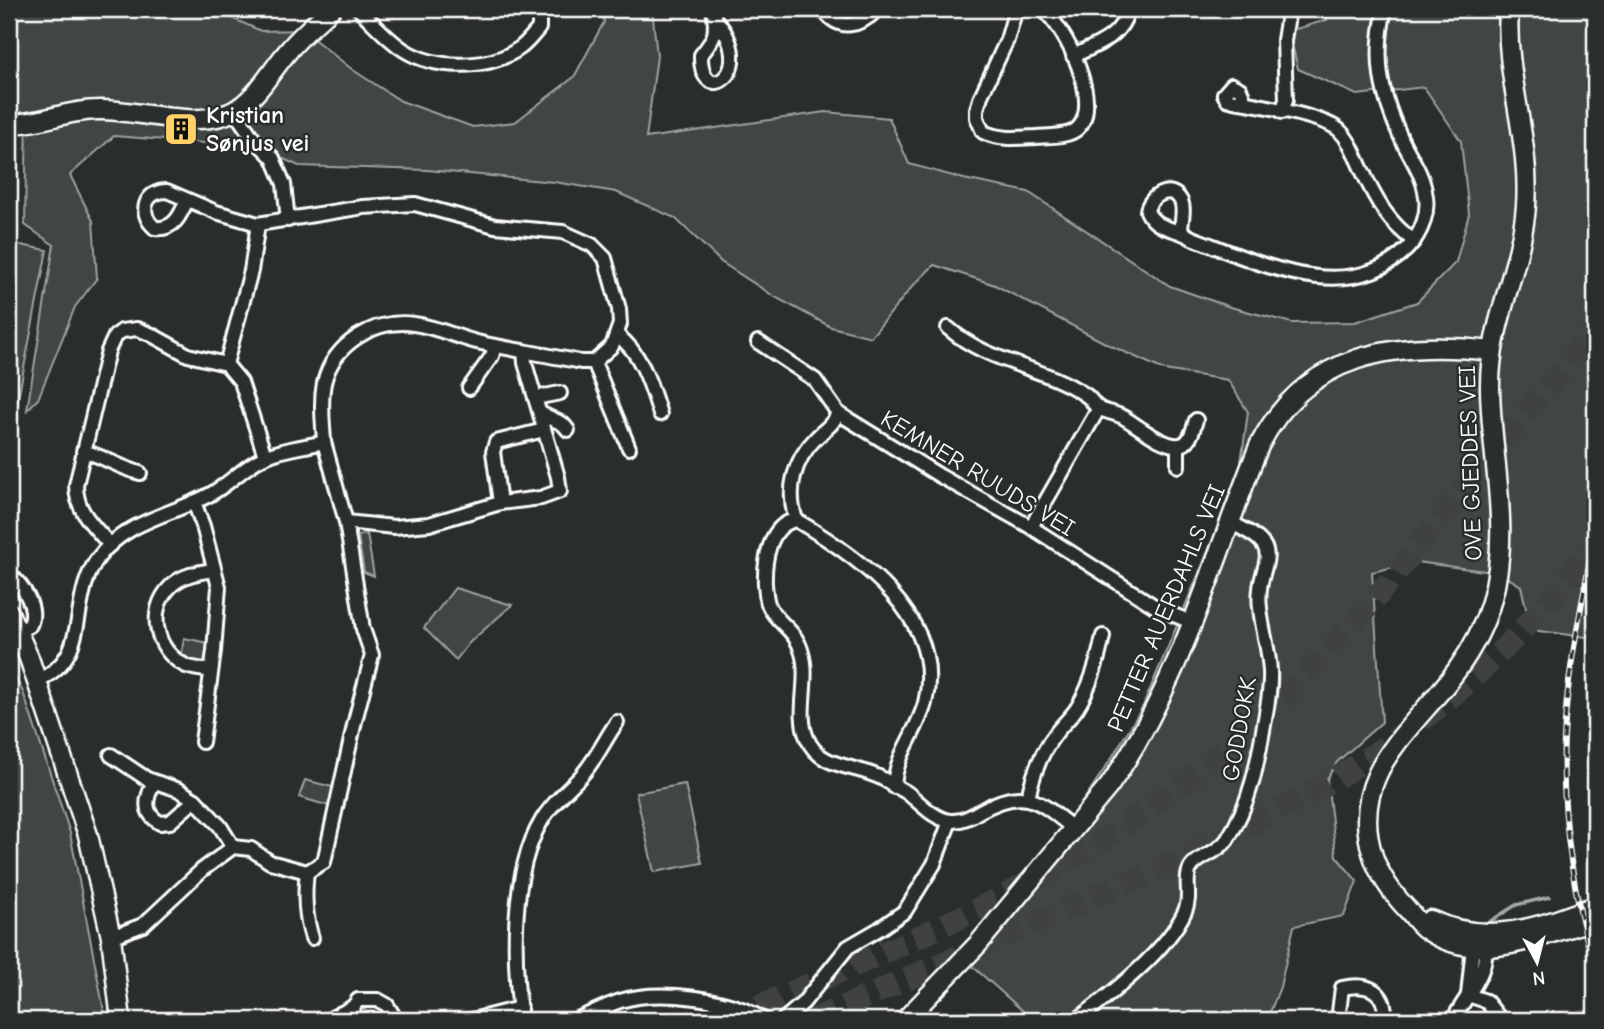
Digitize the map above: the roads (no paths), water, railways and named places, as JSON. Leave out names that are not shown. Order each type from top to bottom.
[{"type":"street","points":[[9,124],[37,123],[72,112],[92,110],[199,119],[224,116],[253,96],[290,47],[331,9]]},
{"type":"street","points":[[359,9],[405,51],[424,59],[460,64],[494,61],[520,48],[538,28],[539,9]]},
{"type":"street","points":[[823,9],[826,14],[844,25],[856,25],[867,20],[878,9]]},
{"type":"street","points":[[1016,9],[1007,40],[977,109],[977,118],[983,132],[1006,138],[1048,136],[1076,130],[1083,121],[1086,94],[1073,56],[1049,13],[1042,9]]},
{"type":"street","points":[[1073,56],[1108,40],[1119,31],[1128,9]]},
{"type":"street","points":[[1282,112],[1286,100],[1284,40],[1289,9]]},
{"type":"street","points":[[1181,231],[1192,238],[1286,271],[1316,278],[1352,276],[1378,268],[1414,241],[1425,217],[1426,192],[1397,128],[1383,89],[1378,50],[1385,9]]},
{"type":"street","name":"OVE GJEDDES VEI","points":[[1509,9],[1508,43],[1525,172],[1526,205],[1522,238],[1498,318],[1492,351],[1491,413],[1501,534],[1499,562],[1490,604],[1476,638],[1457,670],[1386,756],[1377,772],[1370,799],[1367,830],[1373,856],[1385,883],[1407,908],[1480,943],[1517,944],[1595,920]]},
{"type":"street","name":"OVE GJEDDES VEI","points":[[1516,99],[1519,9]]},
{"type":"street","points":[[1246,103],[1316,119],[1338,128],[1352,147],[1391,223],[1414,241]]},
{"type":"street","points":[[234,111],[253,138],[273,158],[284,184],[288,220]]},
{"type":"street","points":[[111,937],[143,925],[202,870],[233,847],[251,849],[270,862],[307,872],[324,862],[372,655],[360,612],[346,522],[324,442],[322,397],[327,374],[342,350],[364,332],[387,323],[412,323],[495,346],[594,362],[608,352],[620,324],[619,309],[606,258],[592,245],[563,232],[495,226],[415,204],[363,207],[258,224],[187,200]]},
{"type":"street","points":[[226,364],[251,271],[258,224]]},
{"type":"street","points":[[948,328],[966,343],[982,351],[1062,382],[1089,398],[1099,408],[1121,416],[1166,443],[1178,446],[1186,443],[1196,420]]},
{"type":"street","points":[[110,545],[83,513],[76,497],[76,485],[108,351],[122,331],[137,329],[188,355],[226,364],[241,382],[265,456]]},
{"type":"street","points":[[617,335],[630,344],[639,359],[660,414]]},
{"type":"street","name":"KEMNER RUUDS VEI","points":[[758,342],[815,380],[838,413],[940,476],[1031,527],[1158,609],[1191,622]]},
{"type":"street","points":[[470,388],[492,356],[495,346]]},
{"type":"street","name":"PETTER AUERDAHLS VEI","points":[[905,1020],[979,943],[1109,786],[1138,742],[1191,622],[1259,446],[1270,424],[1298,392],[1319,376],[1343,364],[1373,355],[1453,348],[1492,351]]},
{"type":"street","points":[[346,522],[394,527],[429,524],[500,503],[541,498],[560,491],[524,363],[524,351]]},
{"type":"street","points":[[594,362],[629,448]]},
{"type":"street","points":[[535,398],[560,393]]},
{"type":"street","points":[[1031,527],[1099,408]]},
{"type":"street","points":[[838,413],[798,463],[792,495],[796,520],[846,552],[889,590],[915,624],[924,646],[928,673],[925,701],[912,738],[897,762],[894,787]]},
{"type":"street","points":[[540,414],[563,424],[568,430]]},
{"type":"street","points":[[500,503],[493,452],[496,442],[544,430]]},
{"type":"street","points":[[36,681],[51,674],[69,657],[83,589],[99,557],[110,545],[136,527],[211,494],[265,456],[324,442]]},
{"type":"street","points":[[1178,446],[1178,467]]},
{"type":"street","points":[[83,451],[140,473]]},
{"type":"street","points":[[194,502],[219,587],[202,742]]},
{"type":"street","points":[[796,520],[782,524],[773,537],[765,577],[768,606],[797,638],[803,656],[803,722],[808,742],[823,760],[881,778],[904,791],[938,817],[950,821],[965,819],[1004,800],[1028,798],[1042,804],[1074,829]]},
{"type":"street","name":"GODDOKK","points":[[1077,1020],[1140,967],[1177,924],[1189,901],[1189,870],[1196,862],[1215,852],[1227,839],[1251,790],[1270,687],[1269,660],[1259,604],[1267,557],[1262,542],[1255,534],[1229,522]]},
{"type":"street","points":[[210,671],[185,666],[170,655],[161,643],[156,612],[171,586],[191,574],[214,569]]},
{"type":"street","points":[[9,574],[19,584],[33,611],[30,625],[18,632]]},
{"type":"street","points":[[9,613],[36,681],[88,835],[111,937],[121,1020]]},
{"type":"street","points":[[1028,798],[1041,756],[1077,708],[1090,682],[1103,636]]},
{"type":"street","points":[[472,1020],[521,1014],[517,902],[525,859],[541,821],[582,775],[617,722]]},
{"type":"street","points":[[111,755],[154,782],[178,790],[195,800],[220,826],[233,847]]},
{"type":"street","points":[[154,782],[147,797],[147,805],[150,814],[159,823],[170,822],[195,800]]},
{"type":"street","points":[[782,1020],[803,1003],[848,947],[905,911],[934,864],[950,821]]},
{"type":"street","points":[[307,872],[305,892],[312,938]]},
{"type":"street","name":"OVE GJEDDES VEI","points":[[1480,943],[1595,906]]},
{"type":"street","points":[[1453,1020],[1480,981],[1480,943]]},
{"type":"street","points":[[1338,1020],[1342,988],[1363,987],[1378,993],[1385,1004],[1385,1020]]},
{"type":"street","points":[[1468,995],[1486,1001],[1501,1020]]},
{"type":"street","points":[[575,1020],[621,1001],[656,996],[731,1005],[764,1020]]},
{"type":"street","points":[[328,1020],[354,1014],[358,1000],[378,1000],[387,1005],[396,1020]]},
{"type":"waterway","points":[[1489,922],[1516,905],[1549,897]]},
{"type":"tunnel","points":[[727,1020],[952,922],[996,900],[1081,853],[1198,771],[1271,709],[1338,642],[1595,329]]},
{"type":"tunnel","points":[[813,1020],[1249,826],[1363,762],[1427,716],[1479,672],[1551,598],[1595,545]]},
{"type":"railway","points":[[1595,532],[1568,686],[1564,738],[1564,797],[1570,855],[1580,913],[1595,970]]},
{"type":"place","name":"Kristian Sønjus vei","points":[[181,129]]}]
